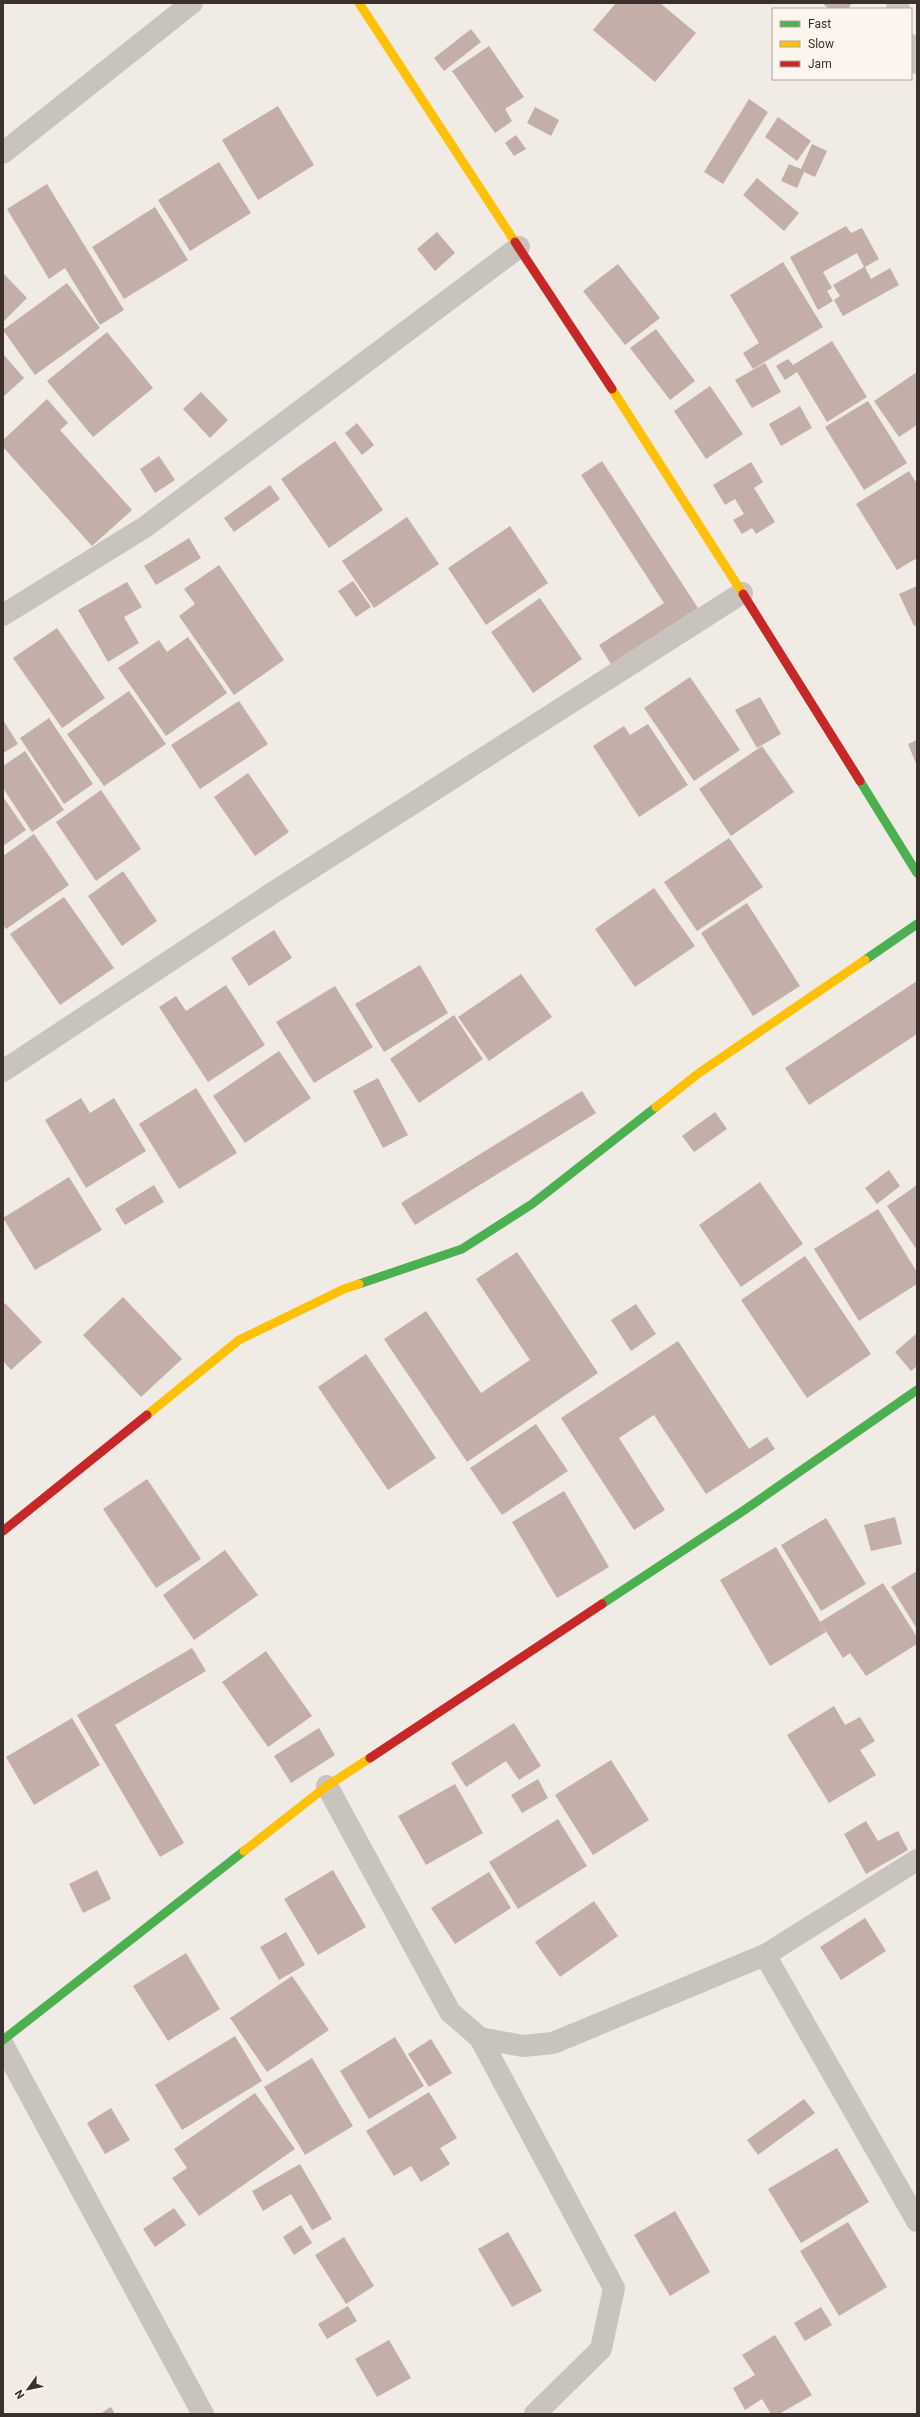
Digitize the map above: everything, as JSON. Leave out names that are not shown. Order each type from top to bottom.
[{"type":"street","points":[[3,153],[192,3]]},
{"type":"street","points":[[359,3],[668,476],[917,873]]},
{"type":"street","points":[[912,49],[917,63]]},
{"type":"street","points":[[3,615],[145,527],[519,247]]},
{"type":"street","points":[[3,1071],[271,894],[742,593]]},
{"type":"street","points":[[3,1531],[239,1340],[344,1289],[462,1249],[532,1204],[699,1073],[917,924]]},
{"type":"street","points":[[3,2040],[327,1786],[743,1511],[917,1390]]},
{"type":"street","points":[[327,1786],[450,2012],[480,2038],[614,2288],[601,2349],[535,2414]]},
{"type":"street","points":[[480,2038],[523,2046],[553,2044],[764,1955],[917,1860]]},
{"type":"street","points":[[764,1955],[916,2215]]},
{"type":"street","points":[[3,2045],[203,2414]]},
{"type":"building","points":[[616,3],[660,3],[696,33],[655,82],[593,30]]},
{"type":"building","points":[[822,3],[852,3],[849,8],[828,8]]},
{"type":"building","points":[[471,29],[481,42],[444,71],[434,58]]},
{"type":"building","points":[[489,46],[524,97],[505,109],[512,121],[495,133],[452,71]]},
{"type":"building","points":[[749,99],[768,112],[723,184],[704,172]]},
{"type":"building","points":[[278,106],[314,165],[258,200],[222,140]]},
{"type":"building","points":[[535,107],[559,120],[551,136],[527,123]]},
{"type":"building","points":[[778,117],[811,141],[797,161],[765,137]]},
{"type":"building","points":[[516,135],[526,149],[514,156],[505,143]]},
{"type":"building","points":[[812,144],[827,151],[815,177],[804,172],[797,188],[781,181],[789,164],[801,169]]},
{"type":"building","points":[[219,162],[251,213],[190,251],[158,200]]},
{"type":"building","points":[[757,178],[799,213],[784,231],[743,195]]},
{"type":"building","points":[[47,184],[124,310],[100,325],[65,268],[49,279],[7,209]]},
{"type":"building","points":[[155,207],[188,260],[124,299],[92,247]]},
{"type":"building","points":[[846,226],[851,233],[862,228],[879,259],[865,267],[871,279],[890,268],[899,285],[843,316],[834,300],[840,296],[833,285],[864,267],[857,253],[823,272],[832,288],[827,291],[833,301],[818,310],[790,257]]},
{"type":"building","points":[[437,232],[455,253],[435,271],[417,249]]},
{"type":"building","points":[[783,262],[823,327],[753,369],[743,353],[759,343],[730,295]]},
{"type":"building","points":[[618,264],[660,318],[625,345],[583,291]]},
{"type":"building","points":[[3,273],[27,298],[3,322]]},
{"type":"building","points":[[67,283],[100,328],[35,375],[3,330]]},
{"type":"building","points":[[656,329],[695,381],[670,400],[630,348]]},
{"type":"building","points":[[107,332],[153,388],[93,437],[47,381]]},
{"type":"building","points":[[832,341],[867,397],[827,422],[797,372],[785,380],[776,366],[788,359],[793,365]]},
{"type":"building","points":[[3,354],[24,378],[3,397]]},
{"type":"building","points":[[765,363],[781,392],[752,408],[735,380]]},
{"type":"building","points":[[917,372],[917,425],[899,437],[874,401]]},
{"type":"building","points":[[710,386],[743,434],[706,459],[674,411]]},
{"type":"building","points":[[201,392],[228,420],[210,438],[183,409]]},
{"type":"building","points":[[47,399],[68,423],[60,430],[132,510],[92,546],[3,447],[3,440]]},
{"type":"building","points":[[868,401],[907,463],[864,490],[825,427]]},
{"type":"building","points":[[800,406],[812,428],[781,446],[769,424]]},
{"type":"building","points":[[357,423],[374,445],[362,455],[345,433]]},
{"type":"building","points":[[335,441],[383,510],[329,548],[281,479]]},
{"type":"building","points":[[159,456],[175,480],[155,493],[140,469]]},
{"type":"building","points":[[602,461],[698,608],[611,664],[599,645],[664,603],[581,475]]},
{"type":"building","points":[[751,462],[763,482],[754,488],[775,522],[756,534],[752,528],[742,534],[733,520],[744,514],[735,499],[725,505],[713,485]]},
{"type":"building","points":[[909,471],[917,484],[917,558],[897,570],[856,504]]},
{"type":"building","points":[[270,485],[280,499],[234,532],[224,518]]},
{"type":"building","points":[[407,517],[439,564],[374,608],[342,561]]},
{"type":"building","points":[[510,526],[548,583],[486,625],[448,568]]},
{"type":"building","points":[[189,538],[201,558],[156,585],[144,566]]},
{"type":"building","points":[[219,565],[284,660],[234,695],[179,616],[195,604],[184,589]]},
{"type":"building","points":[[353,581],[371,607],[356,617],[338,591]]},
{"type":"building","points":[[127,582],[142,607],[124,617],[139,643],[108,662],[78,610]]},
{"type":"building","points":[[917,586],[917,625],[914,626],[899,594]]},
{"type":"building","points":[[540,598],[582,659],[533,693],[491,632]]},
{"type":"building","points":[[57,628],[105,698],[62,728],[13,658]]},
{"type":"building","points":[[188,637],[227,693],[166,736],[118,668],[159,640],[167,652]]},
{"type":"building","points":[[690,677],[740,750],[694,781],[644,708]]},
{"type":"building","points":[[129,691],[166,744],[104,786],[67,734]]},
{"type":"building","points":[[760,697],[781,734],[757,748],[735,710]]},
{"type":"building","points":[[239,701],[268,744],[200,789],[171,745]]},
{"type":"building","points":[[49,718],[93,784],[64,804],[20,738]]},
{"type":"building","points":[[3,720],[18,744],[3,753]]},
{"type":"building","points":[[648,724],[688,785],[639,817],[593,746],[624,726],[630,735]]},
{"type":"building","points":[[917,740],[917,766],[908,744]]},
{"type":"building","points":[[762,746],[794,792],[731,836],[699,789]]},
{"type":"building","points":[[25,751],[64,810],[32,832],[3,788],[3,766]]},
{"type":"building","points":[[248,773],[289,832],[255,856],[214,797]]},
{"type":"building","points":[[101,790],[141,849],[96,881],[56,822]]},
{"type":"building","points":[[3,797],[26,830],[3,846]]},
{"type":"building","points":[[34,834],[69,885],[6,929],[3,925],[3,856]]},
{"type":"building","points":[[729,838],[763,887],[697,931],[664,882]]},
{"type":"building","points":[[123,871],[157,921],[122,946],[88,896]]},
{"type":"building","points":[[654,888],[695,946],[635,987],[595,929]]},
{"type":"building","points":[[64,897],[114,968],[60,1005],[10,934]]},
{"type":"building","points":[[747,903],[800,986],[753,1016],[701,933]]},
{"type":"building","points":[[274,930],[292,958],[249,986],[231,958]]},
{"type":"building","points":[[420,965],[448,1013],[384,1052],[355,1004]]},
{"type":"building","points":[[521,974],[552,1017],[489,1061],[458,1017]]},
{"type":"building","points":[[917,981],[917,1034],[809,1105],[785,1068]]},
{"type":"building","points":[[226,985],[265,1045],[208,1082],[159,1007],[176,996],[186,1011]]},
{"type":"building","points":[[335,986],[373,1047],[314,1083],[276,1022]]},
{"type":"building","points":[[454,1015],[483,1059],[419,1103],[390,1059]]},
{"type":"building","points":[[279,1051],[311,1098],[245,1143],[213,1096]]},
{"type":"building","points":[[378,1078],[408,1135],[383,1148],[353,1091]]},
{"type":"building","points":[[196,1088],[237,1153],[179,1189],[139,1124]]},
{"type":"building","points":[[582,1091],[596,1113],[415,1225],[401,1203]]},
{"type":"building","points":[[81,1098],[90,1113],[114,1098],[146,1151],[86,1188],[45,1120]]},
{"type":"building","points":[[715,1112],[727,1129],[694,1152],[682,1136]]},
{"type":"building","points":[[889,1170],[900,1186],[877,1204],[865,1188]]},
{"type":"building","points":[[69,1177],[102,1230],[35,1270],[3,1218]]},
{"type":"building","points":[[760,1182],[803,1244],[741,1287],[699,1225]]},
{"type":"building","points":[[154,1185],[164,1202],[125,1225],[115,1209]]},
{"type":"building","points":[[917,1185],[917,1250],[887,1206]]},
{"type":"building","points":[[878,1209],[917,1272],[917,1284],[859,1321],[814,1249]]},
{"type":"building","points":[[517,1252],[598,1373],[467,1462],[384,1339],[426,1311],[481,1393],[530,1360],[476,1279]]},
{"type":"building","points":[[805,1256],[871,1354],[807,1398],[741,1300]]},
{"type":"building","points":[[123,1297],[182,1359],[141,1397],[83,1335]]},
{"type":"building","points":[[5,1303],[42,1342],[11,1370],[3,1361],[3,1305]]},
{"type":"building","points":[[636,1304],[656,1334],[631,1351],[611,1320]]},
{"type":"building","points":[[916,1334],[917,1366],[911,1371],[895,1352]]},
{"type":"building","points":[[678,1341],[749,1449],[767,1437],[775,1449],[706,1494],[654,1415],[619,1438],[665,1510],[634,1530],[561,1418]]},
{"type":"building","points":[[366,1354],[436,1458],[388,1490],[318,1387]]},
{"type":"building","points":[[536,1424],[568,1471],[502,1515],[470,1468]]},
{"type":"building","points":[[147,1479],[201,1559],[156,1588],[103,1509]]},
{"type":"building","points":[[564,1491],[609,1567],[557,1598],[512,1522]]},
{"type":"building","points":[[895,1517],[902,1544],[871,1551],[864,1525]]},
{"type":"building","points":[[826,1518],[866,1584],[821,1611],[781,1545]]},
{"type":"building","points":[[776,1547],[826,1632],[770,1666],[720,1580]]},
{"type":"building","points":[[225,1550],[258,1595],[194,1640],[163,1595]]},
{"type":"building","points":[[917,1571],[917,1629],[891,1587]]},
{"type":"building","points":[[883,1583],[917,1637],[917,1644],[866,1676],[850,1653],[843,1658],[820,1622]]},
{"type":"building","points":[[192,1648],[206,1671],[115,1725],[184,1843],[160,1857],[77,1715]]},
{"type":"building","points":[[266,1651],[312,1716],[268,1747],[222,1682]]},
{"type":"building","points":[[834,1706],[845,1725],[860,1717],[875,1741],[860,1750],[876,1775],[829,1803],[787,1735]]},
{"type":"building","points":[[72,1718],[100,1765],[34,1805],[6,1757]]},
{"type":"building","points":[[514,1723],[541,1766],[519,1780],[506,1761],[466,1787],[451,1763]]},
{"type":"building","points":[[319,1728],[335,1755],[291,1783],[274,1756]]},
{"type":"building","points":[[611,1760],[649,1820],[593,1855],[555,1795]]},
{"type":"building","points":[[538,1779],[548,1798],[522,1813],[511,1795]]},
{"type":"building","points":[[455,1784],[483,1833],[426,1865],[398,1816]]},
{"type":"building","points":[[558,1819],[587,1866],[518,1909],[489,1862]]},
{"type":"building","points":[[866,1821],[878,1841],[898,1831],[908,1850],[866,1874],[844,1834]]},
{"type":"building","points":[[97,1870],[111,1899],[83,1913],[69,1884]]},
{"type":"building","points":[[333,1870],[366,1927],[318,1955],[284,1899]]},
{"type":"building","points":[[489,1872],[511,1908],[455,1944],[431,1908]]},
{"type":"building","points":[[594,1901],[618,1936],[560,1977],[535,1942]]},
{"type":"building","points":[[865,1918],[886,1951],[841,1980],[820,1947]]},
{"type":"building","points":[[286,1932],[305,1965],[279,1980],[260,1947]]},
{"type":"building","points":[[186,1953],[220,2009],[168,2041],[133,1986]]},
{"type":"building","points":[[292,1976],[329,2030],[267,2072],[230,2018]]},
{"type":"building","points":[[235,2036],[262,2081],[182,2130],[155,2085]]},
{"type":"building","points":[[395,2037],[424,2086],[369,2119],[340,2071]]},
{"type":"building","points":[[431,2039],[452,2073],[429,2087],[408,2054]]},
{"type":"building","points":[[312,2058],[353,2126],[305,2155],[264,2087]]},
{"type":"building","points":[[429,2092],[457,2138],[440,2148],[450,2164],[421,2182],[411,2166],[394,2176],[366,2131]]},
{"type":"building","points":[[255,2093],[295,2149],[199,2216],[172,2178],[187,2168],[174,2149]]},
{"type":"building","points":[[804,2099],[815,2113],[758,2155],[747,2140]]},
{"type":"building","points":[[111,2108],[130,2140],[105,2154],[87,2123]]},
{"type":"building","points":[[837,2148],[869,2202],[801,2243],[768,2189]]},
{"type":"building","points":[[300,2164],[332,2219],[312,2230],[291,2194],[263,2211],[252,2191]]},
{"type":"building","points":[[174,2208],[186,2225],[155,2247],[143,2229]]},
{"type":"building","points":[[675,2211],[710,2272],[670,2296],[634,2235]]},
{"type":"building","points":[[848,2222],[887,2287],[839,2316],[800,2251]]},
{"type":"building","points":[[301,2225],[312,2243],[294,2255],[283,2237]]},
{"type":"building","points":[[508,2232],[542,2291],[512,2307],[478,2249]]},
{"type":"building","points":[[344,2237],[374,2286],[346,2304],[315,2255]]},
{"type":"building","points":[[348,2306],[357,2321],[327,2339],[318,2324]]},
{"type":"building","points":[[821,2307],[832,2325],[805,2341],[794,2323]]},
{"type":"building","points":[[775,2335],[812,2395],[779,2414],[771,2414],[762,2399],[745,2410],[733,2388],[755,2375],[742,2355]]},
{"type":"building","points":[[389,2340],[411,2378],[377,2397],[355,2359]]},
{"type":"building","points":[[111,2407],[115,2414],[100,2414]]},
{"type":"traffic: fast","points":[[860,781],[917,873]]},
{"type":"traffic: fast","points":[[865,960],[917,924]]},
{"type":"traffic: fast","points":[[359,1284],[462,1249],[532,1204],[656,1107]]},
{"type":"traffic: fast","points":[[602,1604],[743,1511],[917,1390]]},
{"type":"traffic: fast","points":[[3,2040],[244,1851]]},
{"type":"traffic: slow","points":[[359,3],[515,242]]},
{"type":"traffic: slow","points":[[612,389],[743,594]]},
{"type":"traffic: slow","points":[[656,1107],[699,1073],[865,960]]},
{"type":"traffic: slow","points":[[147,1415],[239,1340],[344,1289],[359,1284]]},
{"type":"traffic: slow","points":[[244,1851],[327,1786],[370,1758]]},
{"type":"traffic: jam","points":[[515,242],[612,389]]},
{"type":"traffic: jam","points":[[743,594],[860,781]]},
{"type":"traffic: jam","points":[[3,1531],[147,1415]]},
{"type":"traffic: jam","points":[[370,1758],[602,1604]]}]
